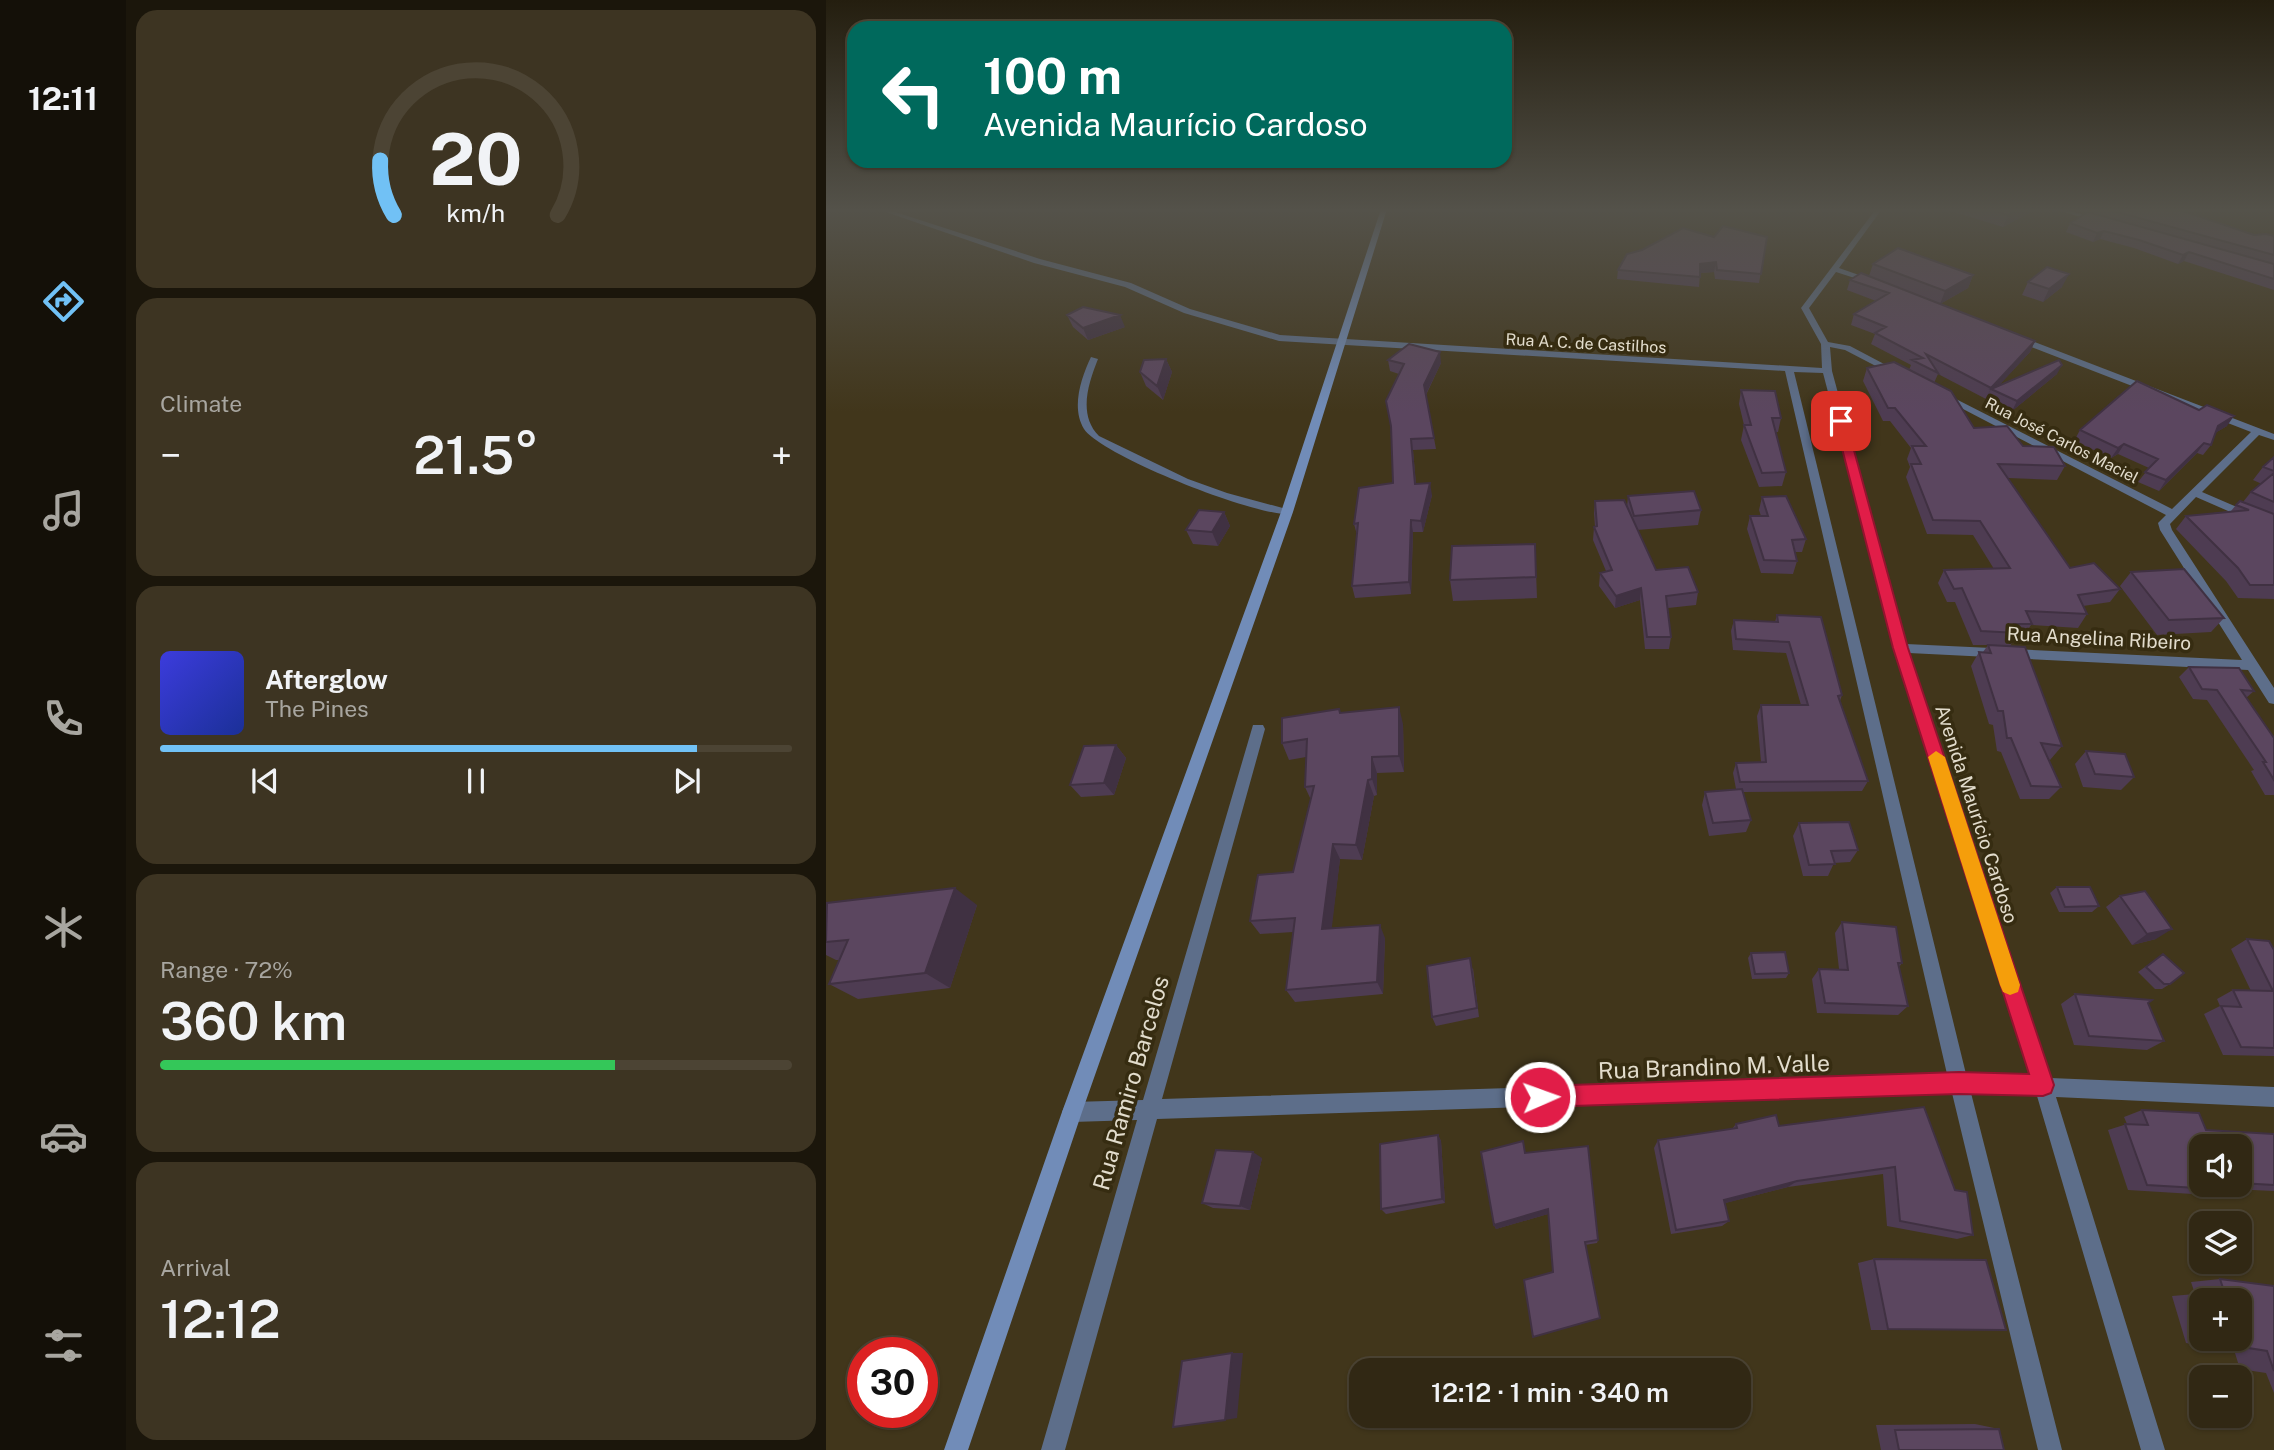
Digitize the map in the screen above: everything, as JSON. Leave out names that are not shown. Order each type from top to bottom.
[{"type":"main road","points":[[957,1450],[1072,1112],[1287,512],[1363,277]]},
{"type":"street","name":"Rua A. C. de Castilhos","points":[[1096,277],[1128,285],[1187,311],[1279,338],[1827,371]]},
{"type":"street","name":"Avenida Maurício Cardoso","points":[[1829,277],[1805,307],[1825,344],[1827,371],[1901,648],[2043,1085],[2153,1450]]},
{"type":"street","points":[[1856,277],[1886,288]]},
{"type":"street","points":[[2001,332],[2274,438]]},
{"type":"street","points":[[1825,344],[1847,348],[1904,376]]},
{"type":"street","points":[[1789,368],[1959,1083],[2050,1450]]},
{"type":"street","name":"Rua José Carlos Maciel","points":[[1940,395],[2171,513]]},
{"type":"street","points":[[2256,431],[2196,493],[2171,513],[2164,523],[2165,530],[2274,699]]},
{"type":"street","points":[[2196,493],[2274,527]]},
{"type":"street","name":"Rua Angelina Ribeiro","points":[[1901,648],[2252,665]]},
{"type":"street","name":"Rua Ramiro Barcelos","points":[[1053,1450],[1258,729]]},
{"type":"street","name":"Rua Brandino M. Valle","points":[[1072,1112],[1959,1083],[2274,1097]]},
{"type":"lane","points":[[1094,359],[1084,382],[1082,409],[1093,435],[1182,483],[1239,502],[1287,512]]},
{"type":"building","points":[[1855,277],[1870,277],[2035,341],[1991,388],[1926,354],[1938,373],[1912,360],[1923,358],[1875,333],[1886,327],[1854,314],[1889,293],[1850,280]]},
{"type":"building","points":[[1907,277],[1970,277],[1945,291]]},
{"type":"building","points":[[2035,277],[2065,277],[2049,289],[2028,282]]},
{"type":"building","points":[[1083,307],[1120,315],[1083,328],[1067,315]]},
{"type":"building","points":[[1409,344],[1440,352],[1424,385],[1434,438],[1411,439],[1415,484],[1430,483],[1421,521],[1411,520],[1409,582],[1352,586],[1358,523],[1354,524],[1359,488],[1393,483],[1391,426],[1386,401],[1404,364],[1388,360]]},
{"type":"building","points":[[1166,359],[1157,386],[1140,372],[1144,360]]},
{"type":"building","points":[[2059,360],[2062,365],[2017,401],[1991,389]]},
{"type":"building","points":[[1894,362],[1951,391],[1974,428],[2007,426],[2023,446],[2054,447],[2065,466],[1998,464],[2070,568],[2094,563],[2120,589],[2078,595],[2087,614],[2026,611],[2032,624],[2014,624],[2018,633],[1981,631],[1962,588],[1954,589],[1944,570],[2010,568],[1980,521],[1933,520],[1911,464],[1921,464],[1912,446],[1926,446],[1895,408],[1888,408],[1867,368]]},
{"type":"building","points":[[2137,381],[2199,410],[2207,405],[2234,416],[2218,426],[2211,445],[2204,443],[2166,480],[2145,472],[2158,459],[2124,444],[2118,448],[2080,430]]},
{"type":"building","points":[[1741,390],[1775,391],[1781,418],[1772,418],[1786,472],[1762,473],[1744,425],[1751,425]]},
{"type":"building","points":[[2274,457],[2274,471],[2263,467]]},
{"type":"building","points":[[2274,473],[2274,502],[2251,492]]},
{"type":"building","points":[[1694,491],[1701,510],[1634,516],[1628,496]]},
{"type":"building","points":[[1786,496],[1806,539],[1792,540],[1797,561],[1764,560],[1750,516],[1768,516],[1762,497]]},
{"type":"building","points":[[1624,500],[1656,570],[1688,567],[1698,592],[1666,596],[1671,637],[1647,637],[1641,588],[1616,596],[1600,573],[1612,570],[1594,527],[1597,526],[1595,501]]},
{"type":"building","points":[[2240,501],[2274,514],[2274,585],[2250,585],[2238,568],[2186,516],[2249,510],[2236,505]]},
{"type":"building","points":[[1199,510],[1224,512],[1212,532],[1186,530]]},
{"type":"building","points":[[1535,544],[1536,577],[1450,580],[1452,546]]},
{"type":"building","points":[[2184,569],[2224,618],[2169,620],[2131,572]]},
{"type":"building","points":[[1777,615],[1821,617],[1842,695],[1838,696],[1868,781],[1740,782],[1736,763],[1766,762],[1761,705],[1808,705],[1789,642],[1736,639],[1734,620],[1778,622]]},
{"type":"building","points":[[1988,645],[2025,647],[2062,746],[2041,743],[2061,787],[2031,786],[2011,738],[2007,738],[2003,711],[1998,711],[1979,652],[1991,653]]},
{"type":"building","points":[[2189,667],[2239,668],[2254,691],[2241,690],[2274,738],[2274,780],[2263,762],[2266,762],[2217,690],[2202,689]]},
{"type":"building","points":[[1399,707],[1399,756],[1372,757],[1372,779],[1368,780],[1356,845],[1333,844],[1322,929],[1380,925],[1377,982],[1286,990],[1295,918],[1250,921],[1258,875],[1293,872],[1314,786],[1305,787],[1307,739],[1282,743],[1282,718],[1339,709],[1340,713]]},
{"type":"building","points":[[1116,745],[1104,783],[1070,785],[1084,746]]},
{"type":"building","points":[[2086,751],[2125,754],[2134,777],[2095,774]]},
{"type":"building","points":[[1742,789],[1751,820],[1713,823],[1705,792]]},
{"type":"building","points":[[1849,822],[1858,850],[1831,851],[1835,864],[1809,865],[1799,823]]},
{"type":"building","points":[[2057,887],[2090,887],[2099,906],[2065,907]]},
{"type":"building","points":[[955,888],[925,973],[829,984],[848,940],[826,942],[827,903]]},
{"type":"building","points":[[2145,891],[2172,929],[2147,934],[2120,896]]},
{"type":"building","points":[[1842,922],[1896,927],[1902,963],[1898,963],[1908,1006],[1825,1003],[1819,969],[1848,970]]},
{"type":"building","points":[[2247,939],[2269,941],[2274,950],[2274,1048],[2241,1047],[2221,1006],[2241,1007],[2233,990],[2273,991]]},
{"type":"building","points":[[1785,952],[1789,973],[1755,974],[1751,953]]},
{"type":"building","points":[[2163,954],[2184,973],[2170,984],[2164,984],[2146,967]]},
{"type":"building","points":[[1470,958],[1477,1008],[1432,1017],[1427,966]]},
{"type":"building","points":[[2075,994],[2152,1000],[2148,1003],[2164,1041],[2089,1036]]},
{"type":"building","points":[[1924,1107],[1955,1190],[1967,1192],[1973,1235],[1900,1221],[1895,1167],[1797,1181],[1724,1200],[1729,1221],[1676,1230],[1658,1140],[1737,1128],[1736,1124],[1776,1115],[1779,1126]]},
{"type":"building","points":[[2142,1110],[2199,1113],[2206,1130],[2274,1134],[2274,1185],[2252,1184],[2252,1134],[2189,1134],[2189,1188],[2147,1185],[2125,1124],[2148,1125]]},
{"type":"building","points":[[1438,1135],[1442,1199],[1381,1209],[1380,1144]]},
{"type":"building","points":[[1523,1141],[1525,1153],[1588,1146],[1598,1240],[1585,1242],[1600,1318],[1533,1337],[1524,1280],[1553,1272],[1548,1209],[1494,1225],[1481,1152]]},
{"type":"building","points":[[1216,1150],[1253,1152],[1240,1206],[1202,1203]]},
{"type":"building","points":[[1874,1259],[1986,1260],[2006,1330],[1888,1329]]},
{"type":"building","points":[[2220,1279],[2274,1286],[2274,1371],[2267,1351],[2252,1349],[2252,1288],[2223,1288]]},
{"type":"building","points":[[1232,1353],[1225,1420],[1173,1427],[1182,1361]]},
{"type":"building","points":[[1999,1429],[2004,1450],[1899,1450],[1895,1430]]},
{"type":"slow traffic","points":[[1936,757],[2010,985]]},
{"type":"route","points":[[1540,1097],[1959,1083],[2043,1085],[1901,648],[1841,421]]}]
